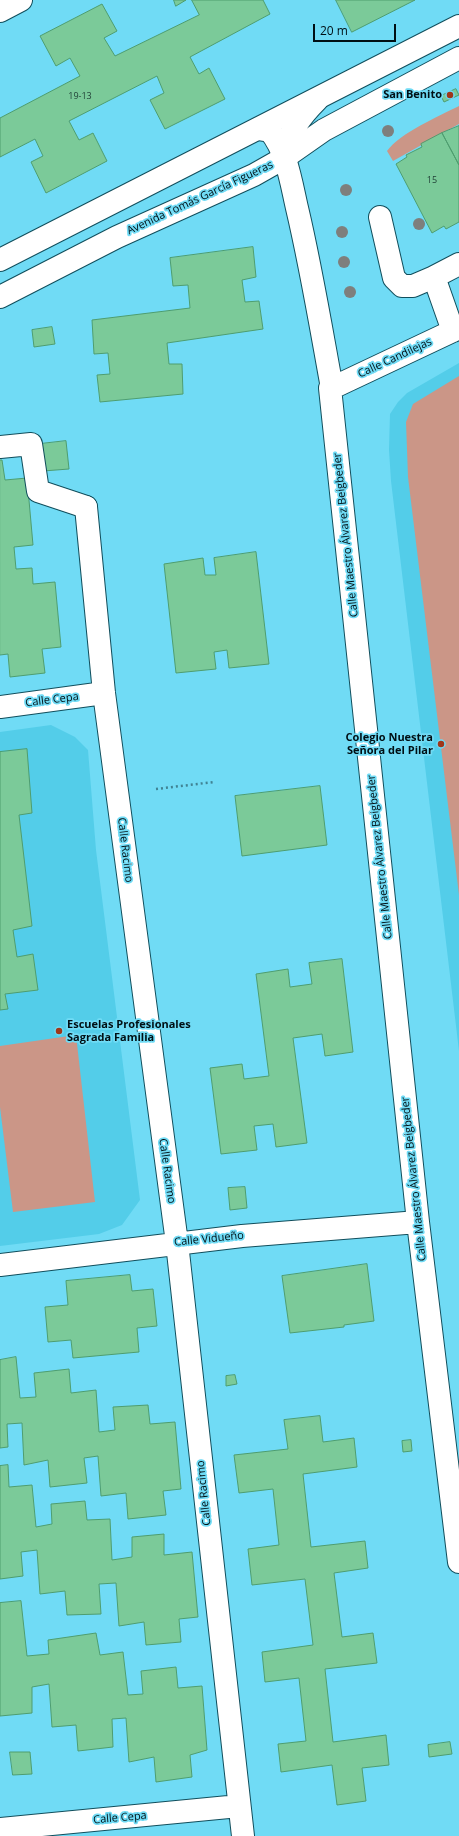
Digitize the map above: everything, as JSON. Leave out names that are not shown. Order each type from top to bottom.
[{"type":"street","points":[[0,11],[21,0]]},
{"type":"street","points":[[0,260],[317,100],[459,26]]},
{"type":"street","name":"Avenida Tomás García Figueras","points":[[0,297],[117,237],[254,175],[284,158],[324,130],[459,58]]},
{"type":"street","points":[[284,158],[287,141],[294,126],[317,100]]},
{"type":"street","name":"Calle Maestro Álvarez Beigbeder","points":[[258,129],[270,131],[278,141],[284,158],[304,237],[332,388],[330,388],[418,1222],[459,1562]]},
{"type":"street","points":[[380,217],[394,278],[402,286],[414,286],[459,264]]},
{"type":"street","points":[[434,277],[456,329]]},
{"type":"street","name":"Calle Candilejas","points":[[332,388],[456,329]]},
{"type":"street","name":"Calle Racimo","points":[[0,447],[31,444],[38,491],[86,507],[104,693],[177,1243],[243,1836]]},
{"type":"street","name":"Calle Cepa","points":[[0,707],[104,693]]},
{"type":"street","name":"Calle Vidueño","points":[[0,1265],[242,1236],[418,1222]]},
{"type":"street","name":"Calle Cepa","points":[[0,1829],[239,1806]]},
{"type":"path","points":[[156,789],[214,782]]},
{"type":"shaded area","points":[[459,106],[459,124],[393,161],[387,151],[393,144],[410,131]]},
{"type":"shaded area","name":"Colegio Nuestra Señora del Pilar","points":[[459,363],[459,1051],[391,481],[389,450],[390,414],[398,402],[407,393]]},
{"type":"shaded area","points":[[459,376],[459,895],[408,477],[406,422],[413,404]]},
{"type":"shaded area","name":"Escuelas Profesionales Sagrada Familia","points":[[51,725],[75,737],[88,750],[96,850],[140,1200],[122,1225],[99,1234],[0,1246],[0,732]]},
{"type":"shaded area","points":[[76,1035],[95,1202],[13,1212],[0,1107],[0,1046]]},
{"type":"building","points":[[174,0],[186,0],[176,6]]},
{"type":"building","points":[[192,0],[263,0],[270,14],[190,57],[199,74],[209,68],[225,99],[165,129],[150,100],[164,93],[157,76],[69,121],[79,140],[93,133],[107,161],[46,193],[31,162],[43,156],[35,139],[0,157],[0,118],[80,76],[70,58],[56,66],[40,36],[102,4],[117,31],[104,38],[115,56],[199,15]]},
{"type":"building","points":[[336,0],[415,0],[352,32]]},
{"type":"building","points":[[456,89],[459,95],[444,102],[441,96]]},
{"type":"building","points":[[459,126],[459,165],[442,133]]},
{"type":"building","points":[[442,133],[459,165],[459,222],[446,229],[444,226],[432,233],[396,164],[407,157],[406,155],[422,147],[421,144]]},
{"type":"building","points":[[253,247],[256,277],[242,280],[245,302],[259,301],[263,329],[167,343],[169,364],[182,364],[183,394],[100,402],[97,375],[110,374],[108,353],[94,354],[92,320],[190,308],[188,285],[173,286],[170,258]]},
{"type":"building","points":[[52,327],[55,344],[34,347],[32,330]]},
{"type":"building","points":[[66,441],[69,469],[43,471],[40,444]]},
{"type":"building","points":[[0,460],[2,460],[5,480],[27,478],[33,545],[14,547],[16,569],[32,568],[33,584],[55,582],[61,647],[42,649],[45,673],[10,677],[8,654],[0,655]]},
{"type":"building","points":[[256,552],[269,664],[229,668],[227,650],[214,652],[216,669],[176,673],[164,564],[203,558],[205,575],[216,575],[214,558]]},
{"type":"building","points":[[27,749],[32,813],[19,815],[32,926],[13,930],[17,957],[33,954],[38,990],[5,994],[8,1009],[0,1010],[0,752]]},
{"type":"building","points":[[320,786],[327,845],[242,856],[235,796]]},
{"type":"building","points":[[342,959],[353,1052],[325,1056],[322,1034],[293,1038],[307,1143],[276,1147],[273,1124],[254,1126],[257,1150],[221,1154],[210,1068],[242,1064],[244,1079],[269,1076],[256,974],[288,969],[290,987],[312,984],[309,963]]},
{"type":"building","points":[[245,1187],[247,1208],[230,1210],[228,1188]]},
{"type":"building","points":[[367,1264],[374,1321],[344,1325],[344,1327],[290,1333],[282,1276]]},
{"type":"building","points":[[130,1275],[132,1291],[153,1289],[157,1326],[137,1328],[139,1352],[73,1358],[71,1340],[48,1342],[45,1307],[68,1305],[66,1281]]},
{"type":"building","points":[[16,1357],[20,1398],[36,1397],[34,1373],[69,1369],[71,1393],[96,1390],[99,1432],[115,1430],[113,1407],[148,1405],[150,1424],[175,1422],[181,1489],[163,1491],[166,1515],[128,1519],[126,1493],[101,1496],[98,1456],[84,1458],[87,1483],[50,1487],[48,1460],[24,1465],[22,1423],[7,1424],[8,1447],[0,1448],[0,1360]]},
{"type":"building","points":[[235,1375],[237,1384],[226,1386],[226,1376]]},
{"type":"building","points":[[320,1416],[323,1442],[354,1438],[357,1467],[303,1474],[311,1547],[365,1541],[368,1568],[334,1573],[342,1637],[373,1633],[377,1663],[325,1669],[333,1742],[386,1735],[389,1765],[362,1768],[366,1801],[337,1805],[332,1765],[281,1772],[278,1744],[306,1741],[299,1678],[265,1682],[262,1652],[313,1645],[305,1579],[252,1585],[248,1549],[279,1545],[273,1489],[239,1493],[234,1455],[288,1449],[284,1420]]},
{"type":"building","points":[[411,1440],[412,1451],[403,1452],[402,1441]]},
{"type":"building","points":[[8,1465],[9,1487],[32,1485],[36,1527],[52,1524],[51,1504],[85,1501],[87,1520],[110,1519],[112,1560],[132,1557],[132,1537],[164,1534],[164,1555],[192,1552],[198,1617],[179,1619],[181,1642],[146,1645],[144,1622],[119,1626],[116,1583],[99,1584],[101,1614],[67,1615],[65,1591],[40,1594],[37,1550],[21,1552],[23,1576],[0,1579],[0,1466]]},
{"type":"building","points":[[21,1601],[27,1656],[49,1654],[48,1640],[96,1633],[100,1655],[123,1652],[128,1695],[143,1694],[141,1671],[176,1667],[178,1688],[202,1686],[207,1750],[190,1755],[192,1777],[156,1782],[154,1757],[129,1762],[126,1718],[112,1719],[113,1747],[78,1751],[76,1725],[52,1727],[49,1684],[32,1687],[32,1713],[0,1716],[0,1603]]},
{"type":"building","points":[[450,1742],[452,1754],[429,1757],[428,1745]]},
{"type":"building","points":[[10,1752],[30,1752],[32,1774],[13,1775]]},
{"type":"place","name":"San Benito","points":[[450,95]]},
{"type":"place","name":"Colegio Nuestra Señora del Pilar","points":[[441,744]]},
{"type":"place","name":"Escuelas Profesionales Sagrada Familia","points":[[59,1031]]}]
